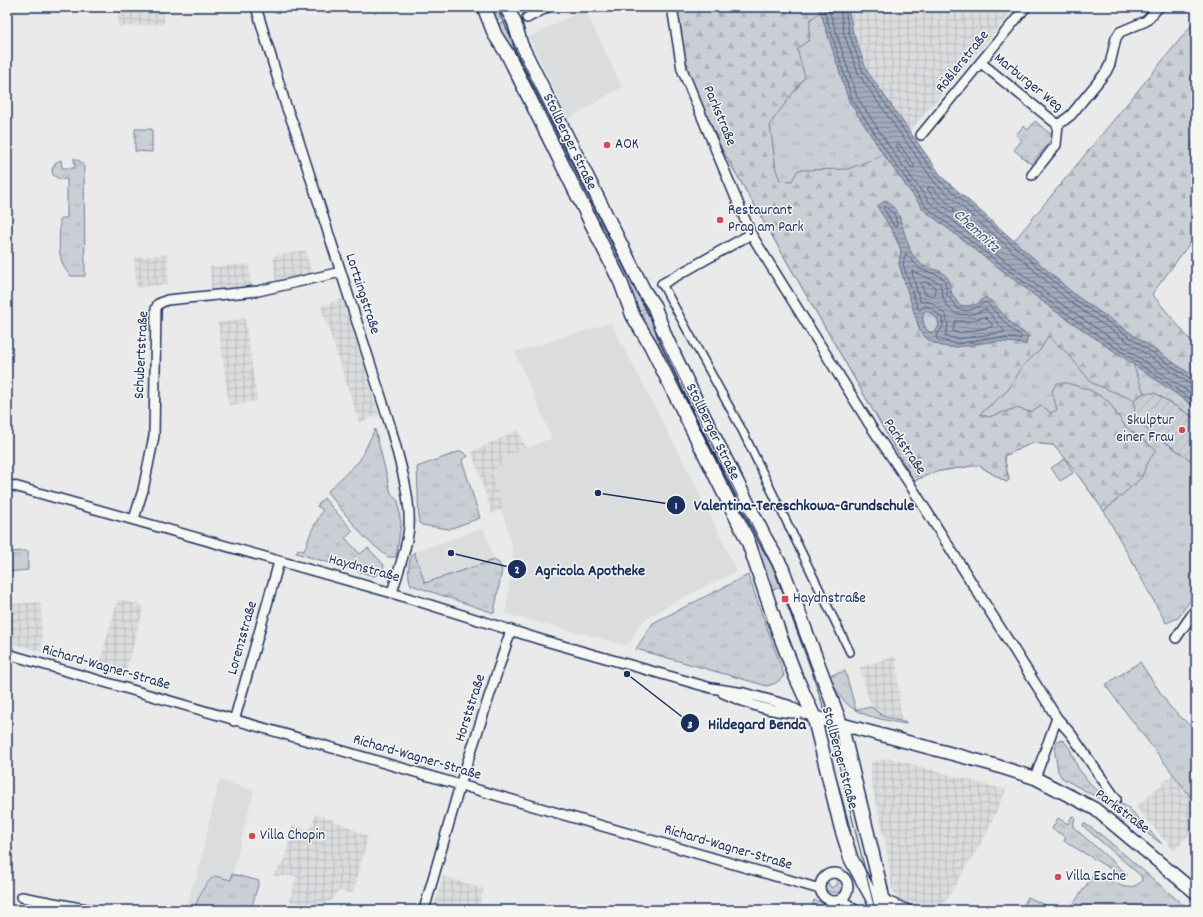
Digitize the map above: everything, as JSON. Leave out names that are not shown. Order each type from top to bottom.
[{"type":"main road","name":"Stollberger Straße","points":[[484,7],[495,35],[508,55],[621,283],[633,316],[651,346],[748,541],[779,633],[796,677],[851,859],[882,907]]},
{"type":"main road","name":"Stollberger Straße","points":[[506,7],[514,21],[522,45],[644,291],[654,306],[666,338],[699,406],[782,568],[841,725],[882,907]]},
{"type":"street","name":"Lortzingstraße","points":[[256,7],[286,106],[295,129],[390,425],[401,468],[408,507],[409,526],[406,543],[392,592]]},
{"type":"street","points":[[527,18],[548,7]]},
{"type":"street","name":"Parkstraße","points":[[672,7],[682,69],[751,234],[870,425],[909,483],[1057,718],[1071,734],[1116,799]]},
{"type":"street","name":"Rößlerstraße","points":[[921,135],[1026,7]]},
{"type":"street","name":"Marburger Weg","points":[[1032,175],[1056,144],[1058,125],[1072,115],[1106,72],[1110,64],[1116,38],[1120,32],[1146,21],[1159,7]]},
{"type":"street","name":"Marburger Weg","points":[[981,63],[1058,125]]},
{"type":"street","points":[[751,234],[662,284],[742,430],[850,652]]},
{"type":"street","name":"Schubertstraße","points":[[134,519],[143,490],[154,436],[156,309],[158,304],[167,300],[258,291],[341,272]]},
{"type":"street","name":"Haydnstraße","points":[[7,484],[134,519],[279,562],[392,592],[511,630],[712,688],[744,693],[781,703],[808,715],[841,725],[994,765],[1035,778]]},
{"type":"street","name":"Lorenzstraße","points":[[234,721],[279,562]]},
{"type":"street","points":[[1176,638],[1196,609]]},
{"type":"street","name":"Horststraße","points":[[424,910],[460,785],[511,630]]},
{"type":"street","name":"Richard-Wagner-Straße","points":[[7,651],[11,655],[234,721],[820,890],[824,896],[831,900],[841,899],[855,910]]},
{"type":"street","points":[[1035,778],[1057,718]]},
{"type":"street","name":"Parkstraße","points":[[1035,778],[1095,809],[1196,892]]},
{"type":"street","points":[[820,890],[821,882],[825,876],[833,873],[840,874],[847,880],[848,888],[846,895],[841,899]]},
{"type":"street","points":[[22,897],[91,910]]},
{"type":"street","points":[[882,907],[908,910]]},
{"type":"shaded area","points":[[118,7],[164,7],[164,24],[118,27]]},
{"type":"shaded area","points":[[848,7],[1016,7],[909,132],[867,71],[853,32]]},
{"type":"shaded area","points":[[585,9],[622,87],[568,119],[529,37]]},
{"type":"shaded area","points":[[306,250],[311,276],[276,284],[273,256]]},
{"type":"shaded area","points":[[168,254],[168,284],[136,288],[134,258]]},
{"type":"shaded area","points":[[249,264],[252,289],[211,293],[210,267]]},
{"type":"shaded area","points":[[343,299],[379,415],[359,422],[321,306]]},
{"type":"shaded area","points":[[245,318],[257,401],[229,406],[218,323]]},
{"type":"shaded area","points":[[611,323],[691,476],[737,571],[674,602],[641,622],[630,642],[626,645],[506,614],[513,550],[491,471],[500,466],[504,457],[552,438],[515,352]]},
{"type":"shaded area","points":[[518,430],[526,448],[504,457],[500,466],[491,471],[503,509],[492,514],[472,452]]},
{"type":"shaded area","points":[[484,528],[494,560],[425,583],[414,552]]},
{"type":"shaded area","points":[[118,599],[144,606],[125,675],[98,668]]},
{"type":"shaded area","points":[[41,602],[42,652],[11,643],[10,604]]},
{"type":"shaded area","points":[[896,656],[901,720],[895,720],[883,716],[871,707],[860,667]]},
{"type":"shaded area","points":[[889,758],[1006,790],[984,838],[940,910],[923,910],[900,903],[892,889],[885,839],[871,783],[871,762]]},
{"type":"shaded area","points":[[1173,774],[1196,804],[1196,827],[1174,851],[1136,807]]},
{"type":"shaded area","points":[[219,780],[254,790],[231,880],[215,876],[212,877],[203,889],[194,910],[186,910],[192,886],[196,880]]},
{"type":"shaded area","points":[[316,814],[347,826],[368,837],[353,893],[338,891],[332,900],[316,908],[290,901],[296,876],[273,876],[284,860],[293,825],[309,830]]},
{"type":"shaded area","points":[[443,876],[484,889],[478,910],[433,910]]},
{"type":"green space","points":[[486,7],[502,7],[504,11],[500,13],[502,18],[496,21]]},
{"type":"green space","points":[[669,7],[819,7],[820,12],[810,20],[809,40],[797,49],[805,77],[770,124],[776,170],[780,180],[792,181],[798,170],[848,169],[884,155],[924,210],[1051,308],[1133,364],[1144,393],[1134,400],[1092,383],[1068,354],[1048,336],[1041,349],[1023,366],[1008,390],[980,414],[989,417],[1016,408],[1031,412],[1041,405],[1051,413],[1057,410],[1052,391],[1057,383],[1067,383],[1090,390],[1108,401],[1125,426],[1156,450],[1147,464],[1141,478],[1104,511],[1067,460],[1053,445],[1032,443],[1004,456],[1009,480],[1006,482],[978,465],[934,472],[914,481],[683,82]],"holes":[[[898,213],[913,256],[923,266],[939,271],[943,274],[954,298],[960,307],[976,305],[985,297],[992,302],[1013,325],[1028,336],[1026,344],[989,342],[952,347],[935,344],[927,339],[920,331],[899,264],[901,250],[891,228]]]},
{"type":"green space","points":[[819,7],[849,101],[885,157],[1133,364],[1196,408],[1196,419],[1155,393],[1141,425],[1196,464],[1196,592],[1178,618],[1166,623],[1104,511],[1067,460],[1053,445],[1032,443],[1004,456],[1009,480],[1006,482],[978,465],[934,472],[914,481],[683,82]],"holes":[[[899,264],[989,342],[920,331]]]},
{"type":"green space","points":[[1196,20],[1196,235],[1152,294],[1196,347],[1196,378],[1075,295],[1014,241]]},
{"type":"green space","points":[[505,22],[508,27],[512,25],[647,308],[639,311],[637,306],[633,308],[498,34],[501,32],[498,24]]},
{"type":"green space","points":[[1035,121],[1054,137],[1031,164],[1014,150],[1022,140],[1016,135],[1023,126],[1028,130]]},
{"type":"green space","points":[[135,129],[152,129],[152,152],[135,151]]},
{"type":"green space","points":[[74,158],[81,162],[84,168],[85,276],[71,276],[66,270],[60,257],[60,218],[67,218],[67,179],[60,179],[53,175],[52,170],[55,163],[61,160],[62,168],[75,168]]},
{"type":"green space","points":[[926,309],[938,319],[939,326],[935,332],[929,332],[925,327],[923,315]]},
{"type":"green space","points":[[648,310],[651,317],[655,315],[786,585],[770,591],[643,321],[640,314]]},
{"type":"green space","points":[[1144,393],[1155,393],[1196,419],[1196,464],[1141,425],[1135,417],[1134,400]]},
{"type":"green space","points":[[375,429],[391,493],[398,501],[401,525],[396,557],[388,557],[366,539],[327,492],[360,460]]},
{"type":"green space","points":[[461,451],[468,456],[462,460],[480,518],[449,529],[422,525],[419,523],[417,467]]},
{"type":"green space","points":[[1065,459],[1073,473],[1060,481],[1051,468]]},
{"type":"green space","points":[[324,498],[353,531],[345,538],[360,554],[368,548],[384,565],[380,573],[374,576],[296,553],[298,549],[304,551],[312,530],[323,510],[317,506]]},
{"type":"green space","points":[[28,551],[28,570],[7,572],[7,552]]},
{"type":"green space","points":[[414,552],[425,583],[494,560],[499,563],[502,570],[494,613],[411,585],[409,568],[410,559]]},
{"type":"green space","points":[[748,575],[784,676],[776,683],[767,686],[636,649],[653,623]]},
{"type":"green space","points":[[7,604],[10,604],[11,643],[7,639]]},
{"type":"green space","points":[[1140,662],[1170,707],[1196,731],[1196,804],[1105,685]]},
{"type":"green space","points":[[845,671],[856,710],[845,702],[828,676]]},
{"type":"green space","points":[[871,707],[883,716],[907,723],[905,724],[873,717],[856,710]]},
{"type":"green space","points":[[1059,740],[1064,741],[1070,749],[1078,768],[1093,787],[1110,799],[1128,807],[1162,844],[1098,798],[1062,778],[1058,771],[1055,753],[1056,743]]},
{"type":"green space","points":[[1072,816],[1075,817],[1073,827],[1127,874],[1127,876],[1124,877],[1064,841],[1066,837],[1052,829],[1058,818],[1068,824]]},
{"type":"green space","points":[[1084,823],[1104,837],[1189,910],[1062,910],[1072,906],[1094,874],[1100,873],[1121,886],[1126,887],[1131,887],[1142,881],[1141,876],[1083,826]]},
{"type":"green space","points":[[232,874],[259,881],[251,910],[194,910],[202,891],[211,879],[215,876],[231,880]]},
{"type":"green space","points":[[836,879],[843,883],[842,890],[835,893],[826,891],[825,886],[828,882],[831,888],[838,884]]},
{"type":"green space","points":[[1028,897],[1055,910],[1021,910]]},
{"type":"green space","points":[[814,900],[844,909],[845,910],[811,910]]},
{"type":"water","name":"Chemnitz","points":[[819,7],[848,7],[853,32],[867,71],[942,177],[1075,295],[1196,378],[1196,407],[1051,308],[924,210],[885,157],[849,101]]},
{"type":"water","points":[[887,200],[898,213],[911,253],[923,266],[942,272],[948,278],[951,293],[960,306],[976,305],[985,297],[992,302],[1013,325],[1028,336],[1026,345],[1008,342],[989,342],[952,347],[935,344],[927,339],[920,331],[899,264],[901,250],[897,239],[877,206]],"holes":[[[926,310],[938,319],[939,326],[935,332],[929,332],[923,321],[923,316]]]},
{"type":"tram line","points":[[496,7],[773,567],[812,672],[828,721],[875,910]]},
{"type":"tram line","points":[[839,787],[851,832]]},
{"type":"place","name":"AOK","points":[[607,145]]},
{"type":"place","name":"Restaurant Prag am Park","points":[[720,220]]},
{"type":"place","name":"Skulptur einer Frau","points":[[1182,430]]},
{"type":"place","name":"Valentina-Tereschkowa-Grundschule","points":[[598,493]]},
{"type":"place","name":"Agricola Apotheke","points":[[451,553]]},
{"type":"place","name":"Haydnstraße","points":[[785,599]]},
{"type":"place","name":"Hildegard Benda","points":[[627,674]]},
{"type":"place","name":"Villa Chopin","points":[[252,836]]},
{"type":"place","name":"Villa Esche","points":[[1058,877]]}]
